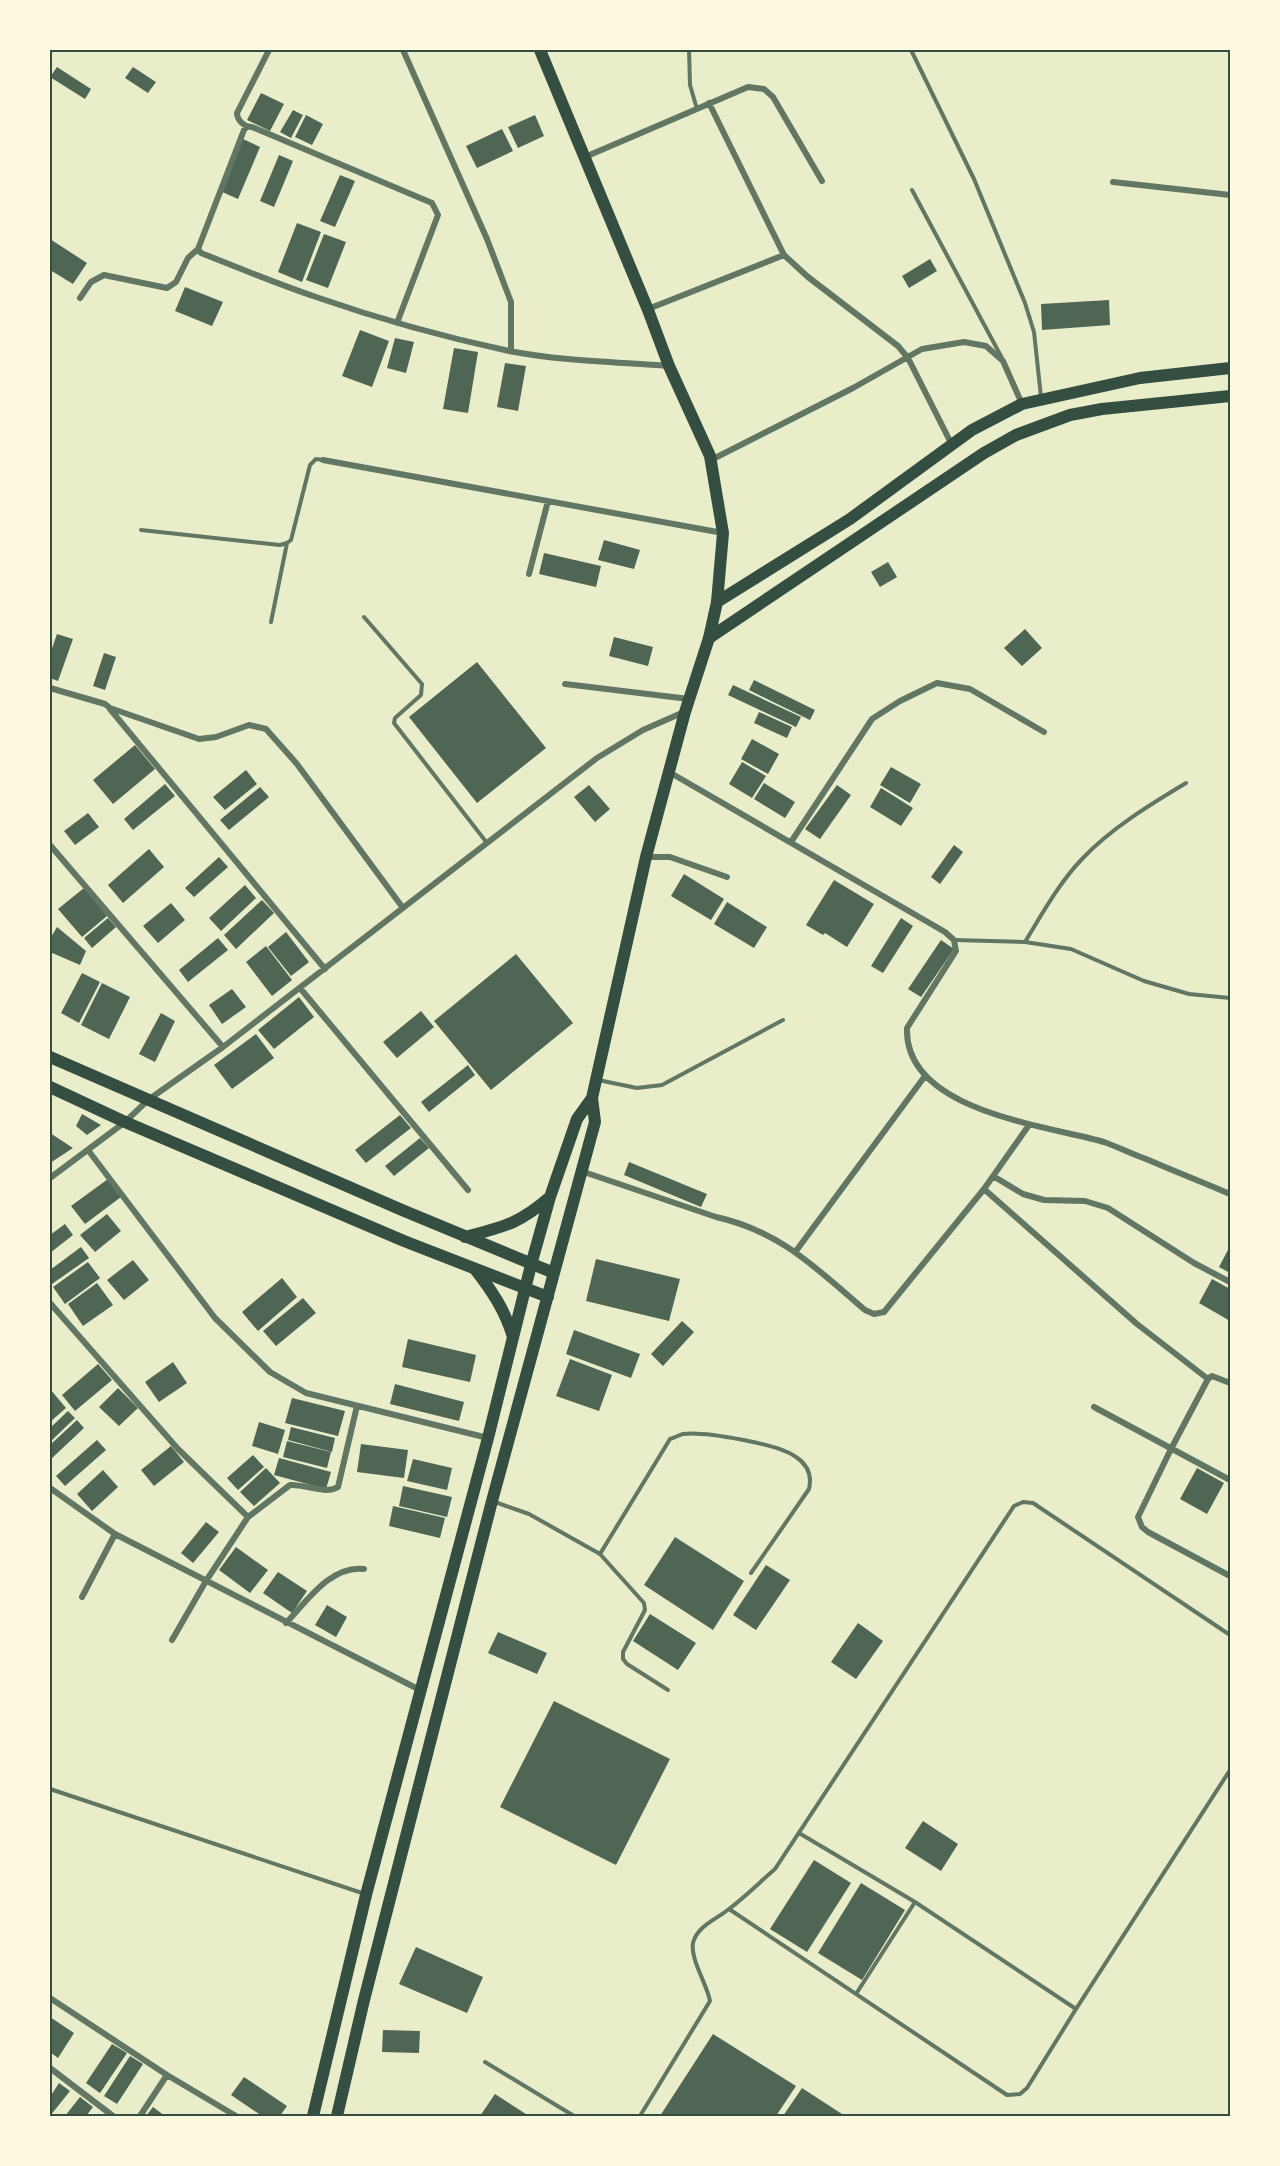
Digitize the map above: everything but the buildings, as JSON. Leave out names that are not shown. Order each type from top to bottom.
[{"type":"main road","points":[[313,2116],[366,1895],[488,1438],[531,1265],[550,1197],[577,1119],[592,1098],[646,857],[685,712],[710,638],[717,602],[723,533],[711,460],[669,366],[648,309],[540,50]]},
{"type":"main road","points":[[717,602],[850,519],[972,430],[1022,404],[1140,378],[1230,368]]},
{"type":"main road","points":[[710,638],[984,453],[1016,435],[1070,415],[1102,409],[1230,396]]},
{"type":"main road","points":[[50,1057],[465,1237],[554,1273]]},
{"type":"main road","points":[[50,1087],[125,1122],[404,1241],[548,1297]]},
{"type":"main road","points":[[337,2116],[364,2000],[492,1501],[595,1122],[592,1098]]},
{"type":"main road","points":[[465,1237],[510,1225],[533,1212],[550,1197]]},
{"type":"main road","points":[[475,1269],[496,1297],[507,1317],[513,1338]]},
{"type":"street","points":[[269,50],[237,113],[239,120],[247,127],[252,127],[432,203],[436,208],[438,215],[397,323]]},
{"type":"street","points":[[403,50],[487,239],[511,302],[511,351]]},
{"type":"street","points":[[585,157],[748,87],[764,89],[773,97],[822,181]]},
{"type":"street","points":[[709,103],[784,255],[808,277],[898,346],[908,358],[952,445]]},
{"type":"street","points":[[80,298],[91,282],[104,275],[167,288],[176,282],[188,258],[198,249],[247,127]]},
{"type":"street","points":[[1113,182],[1230,195]]},
{"type":"street","points":[[198,249],[201,253],[314,297],[397,323],[511,351],[669,366]]},
{"type":"street","points":[[648,309],[784,255]]},
{"type":"street","points":[[711,460],[853,388],[922,349],[964,342],[986,346],[1003,361],[1022,404]]},
{"type":"street","points":[[323,460],[723,533]]},
{"type":"street","points":[[529,574],[548,501]]},
{"type":"street","points":[[791,842],[872,719],[900,701],[937,683],[970,689],[1044,732]]},
{"type":"street","points":[[565,684],[689,699]]},
{"type":"street","points":[[50,688],[105,704],[110,708],[325,969]]},
{"type":"street","points":[[110,708],[199,739],[216,737],[249,724],[266,729],[297,764],[403,908]]},
{"type":"street","points":[[50,1178],[125,1122],[147,1100],[223,1047],[597,758],[643,730],[685,712]]},
{"type":"street","points":[[669,772],[945,932],[954,940],[956,951],[907,1028],[911,1056],[925,1076],[960,1100],[997,1116],[1105,1143],[1230,1194]]},
{"type":"street","points":[[50,845],[223,1047]]},
{"type":"street","points":[[646,857],[670,857],[727,878]]},
{"type":"street","points":[[300,988],[468,1190]]},
{"type":"street","points":[[796,1251],[925,1076]]},
{"type":"street","points":[[581,1171],[716,1217],[738,1222],[765,1233],[796,1251],[865,1310],[874,1314],[884,1312],[984,1189],[1029,1125]]},
{"type":"street","points":[[88,1150],[215,1318],[270,1372],[306,1393],[488,1438]]},
{"type":"street","points":[[993,1176],[1023,1194],[1044,1200],[1085,1201],[1108,1208],[1194,1263],[1230,1282]]},
{"type":"street","points":[[984,1189],[1137,1324],[1208,1379]]},
{"type":"street","points":[[50,1303],[178,1449],[248,1517]]},
{"type":"street","points":[[1230,1383],[1218,1377],[1212,1376],[1208,1379],[1138,1517],[1142,1527],[1148,1533],[1230,1576]]},
{"type":"street","points":[[172,1640],[206,1581],[248,1517],[290,1485],[298,1484],[330,1491],[338,1487],[357,1406]]},
{"type":"street","points":[[1094,1407],[1230,1480]]},
{"type":"street","points":[[50,1491],[115,1534],[420,1690]]},
{"type":"street","points":[[82,1597],[115,1534]]},
{"type":"street","points":[[286,1623],[335,1574],[354,1568],[364,1569]]},
{"type":"street","points":[[50,1998],[167,2075],[236,2116]]},
{"type":"street","points":[[50,2068],[113,2116]]},
{"type":"street","points":[[140,2116],[167,2075]]},
{"type":"lane","points":[[688,50],[690,85],[697,109]]},
{"type":"lane","points":[[911,50],[974,179],[1025,303],[1034,332],[1041,399]]},
{"type":"lane","points":[[912,190],[1003,361]]},
{"type":"lane","points":[[141,530],[280,545],[287,543],[291,540],[310,465],[316,459],[323,460]]},
{"type":"lane","points":[[271,622],[287,543]]},
{"type":"lane","points":[[364,617],[422,684],[421,695],[395,718],[396,728],[487,843]]},
{"type":"lane","points":[[1024,942],[1052,898],[1082,859],[1121,826],[1186,783]]},
{"type":"lane","points":[[954,940],[1024,942],[1071,949],[1144,981],[1189,994],[1230,998]]},
{"type":"lane","points":[[597,1079],[637,1088],[662,1085],[783,1020]]},
{"type":"lane","points":[[600,1554],[670,1439],[682,1434],[695,1434],[758,1442],[796,1456],[807,1467],[811,1478],[809,1489],[751,1573]]},
{"type":"lane","points":[[492,1501],[529,1514],[600,1554],[644,1603],[645,1610],[623,1652],[623,1659],[627,1664],[668,1690]]},
{"type":"lane","points":[[640,2116],[710,2001],[708,1988],[694,1956],[693,1944],[699,1931],[729,1909],[775,1869],[1014,1506],[1023,1502],[1033,1503],[1230,1635]]},
{"type":"lane","points":[[729,1909],[1008,2095],[1020,2094],[1027,2088],[1230,1770]]},
{"type":"lane","points":[[50,1789],[366,1895]]},
{"type":"lane","points":[[799,1833],[915,1902],[1076,2009]]},
{"type":"lane","points":[[856,1994],[915,1902]]},
{"type":"lane","points":[[485,2062],[574,2116]]}]
